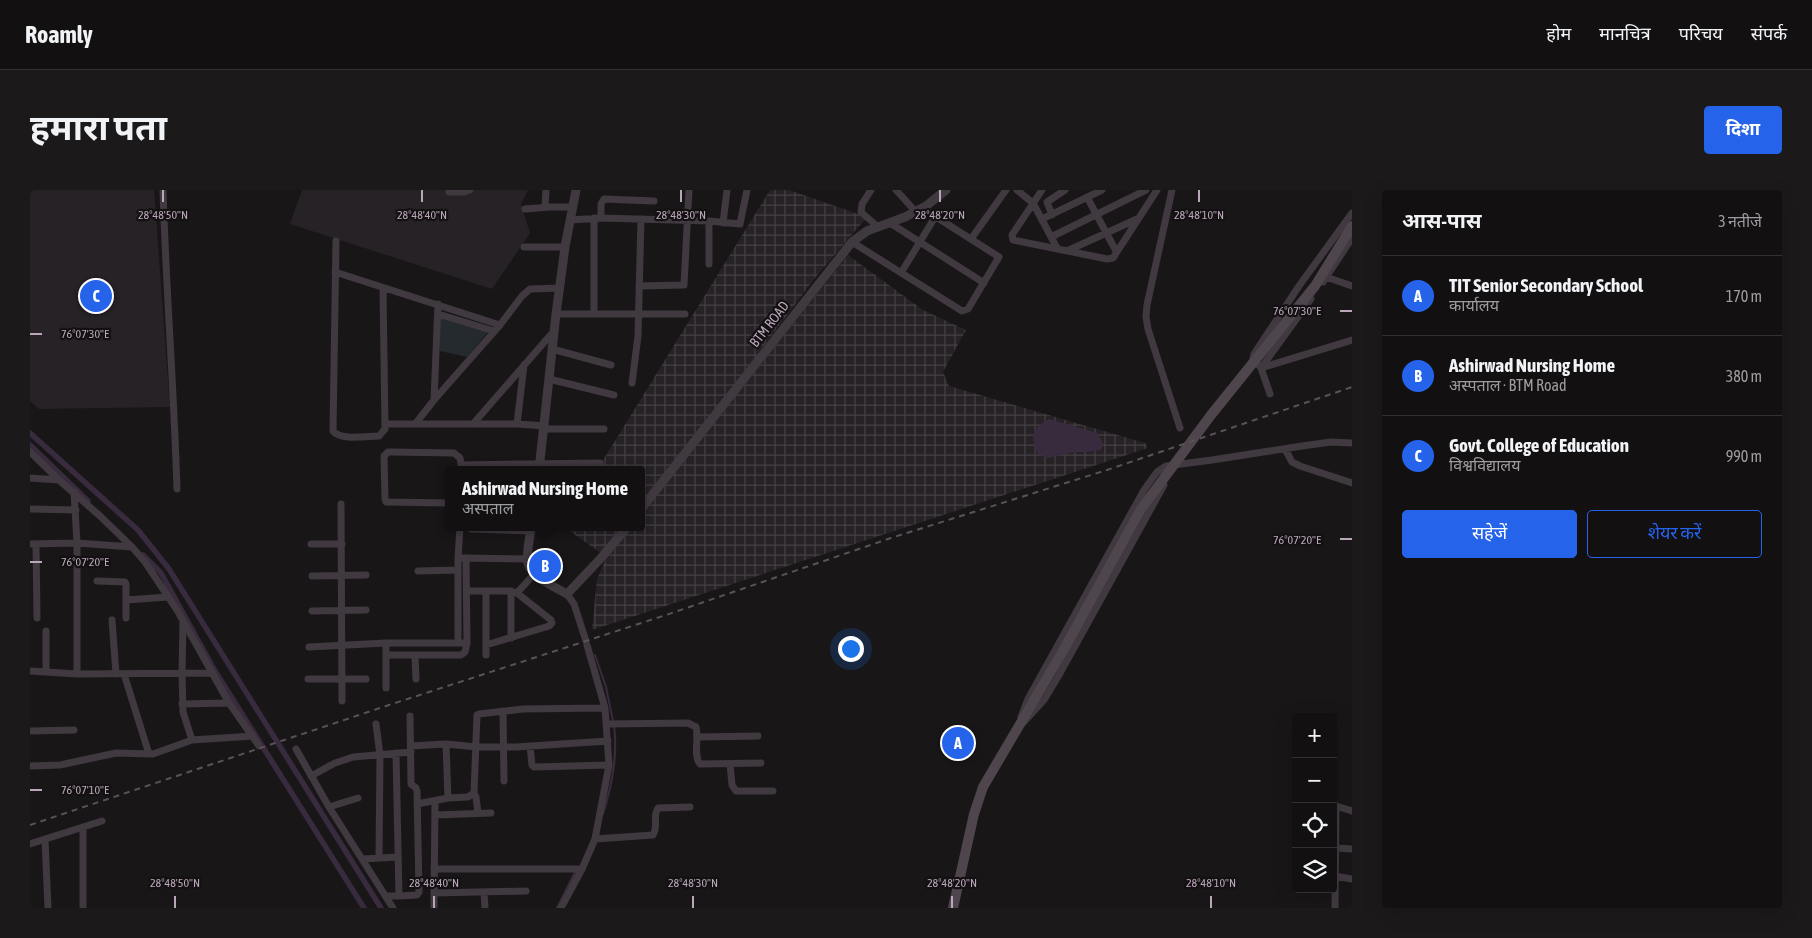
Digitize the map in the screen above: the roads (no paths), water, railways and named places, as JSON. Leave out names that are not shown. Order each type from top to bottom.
[{"type":"main road","points":[[953,908],[974,814],[983,787],[1028,712],[1141,509],[1212,415],[1314,286],[1352,226]]},
{"type":"street","points":[[164,190],[177,489]]},
{"type":"street","points":[[449,192],[470,190]]},
{"type":"street","points":[[545,207],[546,190]]},
{"type":"street","points":[[540,466],[556,314],[576,190]]},
{"type":"street","points":[[639,286],[684,286],[689,190]]},
{"type":"street","points":[[722,223],[727,190]]},
{"type":"street","points":[[570,220],[598,218],[641,219],[738,224],[742,222],[747,190]]},
{"type":"street","points":[[871,190],[862,204],[862,212],[878,227]]},
{"type":"street","points":[[852,242],[962,311],[968,310],[999,258],[935,217],[919,210],[896,190]]},
{"type":"street","name":"BTM ROAD","points":[[645,504],[852,242],[867,231],[919,210],[946,190]]},
{"type":"street","points":[[971,239],[1006,190]]},
{"type":"street","points":[[1017,190],[1033,203],[1057,248]]},
{"type":"street","points":[[1042,190],[1012,235],[1013,240],[1069,250],[1107,260],[1113,258],[1157,190]]},
{"type":"street","points":[[1052,215],[1047,202],[1065,190]]},
{"type":"street","points":[[1042,219],[1102,190]]},
{"type":"street","points":[[1051,237],[1146,190]]},
{"type":"street","points":[[1172,190],[1146,317],[1148,329],[1180,428]]},
{"type":"street","points":[[1087,198],[1116,251]]},
{"type":"street","points":[[594,314],[598,218],[601,204],[604,199],[654,201]]},
{"type":"street","points":[[525,209],[572,207]]},
{"type":"street","points":[[1270,394],[1261,368],[1254,359],[1254,354],[1299,286],[1352,213]]},
{"type":"street","points":[[901,273],[935,217]]},
{"type":"street","points":[[632,383],[638,336],[641,219]]},
{"type":"street","points":[[1069,250],[1138,219]]},
{"type":"street","points":[[709,222],[709,264]]},
{"type":"street","points":[[890,223],[984,283]]},
{"type":"street","points":[[1261,368],[1352,238]]},
{"type":"street","points":[[336,241],[333,431],[336,435],[343,437],[379,436],[384,433],[383,288]]},
{"type":"street","points":[[524,247],[566,247]]},
{"type":"street","points":[[335,272],[500,325]]},
{"type":"street","points":[[1326,277],[1352,286]]},
{"type":"street","points":[[416,423],[500,325],[522,296],[530,289],[560,288]]},
{"type":"street","points":[[434,400],[438,304]]},
{"type":"street","points":[[438,314],[494,331]]},
{"type":"street","points":[[556,314],[685,314]]},
{"type":"street","points":[[473,424],[554,331]]},
{"type":"street","points":[[1261,368],[1352,340]]},
{"type":"street","points":[[552,349],[610,365]]},
{"type":"street","points":[[516,424],[524,364]]},
{"type":"street","points":[[549,379],[614,395]]},
{"type":"street","points":[[385,424],[516,424],[545,428],[604,429]]},
{"type":"street","points":[[1020,725],[1022,713],[1028,699],[1144,490],[1157,472],[1166,466],[1331,442],[1352,443]]},
{"type":"street","points":[[1285,449],[1292,462],[1352,483]]},
{"type":"street","points":[[30,452],[132,547],[145,562],[184,621],[229,703],[259,746]]},
{"type":"street","points":[[445,503],[386,502],[384,456],[388,452],[454,453],[460,458],[462,466]]},
{"type":"street","points":[[555,466],[600,463]]},
{"type":"street","points":[[1020,725],[1044,700],[1167,480],[1182,464]]},
{"type":"street","points":[[30,478],[59,480]]},
{"type":"street","points":[[74,492],[77,543],[77,674]]},
{"type":"street","points":[[342,504],[342,701]]},
{"type":"street","points":[[30,509],[76,510]]},
{"type":"street","points":[[458,643],[460,531]]},
{"type":"street","points":[[531,531],[528,565],[535,573],[567,594],[574,604],[611,724],[608,741],[609,765],[595,839],[582,869],[561,908]]},
{"type":"street","points":[[567,594],[602,558],[624,531]]},
{"type":"street","points":[[37,618],[33,544],[77,543],[132,547]]},
{"type":"street","points":[[311,544],[342,544]]},
{"type":"street","points":[[458,558],[528,559]]},
{"type":"street","points":[[386,655],[462,655],[465,652],[467,643],[466,558]]},
{"type":"street","points":[[418,571],[458,570]]},
{"type":"street","points":[[512,638],[514,592],[535,573]]},
{"type":"street","points":[[312,576],[366,576]]},
{"type":"street","points":[[97,582],[124,582],[127,586],[126,618]]},
{"type":"street","points":[[486,591],[486,655]]},
{"type":"street","points":[[467,592],[514,592],[551,620],[552,623],[549,626],[486,645]]},
{"type":"street","points":[[126,600],[168,597]]},
{"type":"street","points":[[312,611],[366,610]]},
{"type":"street","points":[[112,620],[116,674]]},
{"type":"street","points":[[184,621],[182,704],[192,740]]},
{"type":"street","points":[[46,631],[46,672]]},
{"type":"street","points":[[309,647],[386,643],[467,643]]},
{"type":"street","points":[[386,643],[386,688]]},
{"type":"street","points":[[415,656],[416,679]]},
{"type":"street","points":[[30,671],[77,674],[213,673]]},
{"type":"street","points":[[124,674],[149,754]]},
{"type":"street","points":[[308,680],[366,679]]},
{"type":"street","points":[[182,704],[229,703]]},
{"type":"street","points":[[478,813],[474,793],[477,715],[503,711],[605,708]]},
{"type":"street","points":[[503,711],[504,781]]},
{"type":"street","points":[[386,896],[417,895],[419,892],[417,789],[411,784],[410,716]]},
{"type":"street","points":[[611,724],[688,723],[696,728],[698,763],[761,763]]},
{"type":"street","points":[[376,724],[380,754],[379,858]]},
{"type":"street","points":[[30,731],[74,730]]},
{"type":"street","points":[[30,766],[60,765],[116,753],[149,754],[192,740],[253,736]]},
{"type":"street","points":[[698,737],[758,736]]},
{"type":"street","points":[[311,776],[335,763],[353,757],[396,753],[446,744],[504,747],[608,741]]},
{"type":"street","points":[[446,744],[448,798]]},
{"type":"street","points":[[530,746],[532,765],[534,767],[609,765]]},
{"type":"street","points":[[296,749],[329,807],[393,908]]},
{"type":"street","points":[[396,753],[399,896]]},
{"type":"street","points":[[730,764],[733,789],[740,791],[773,791]]},
{"type":"street","points":[[417,804],[448,798],[468,797],[474,793]]},
{"type":"street","points":[[329,807],[358,798]]},
{"type":"street","points":[[434,908],[435,801]]},
{"type":"street","points":[[1337,806],[1352,811]]},
{"type":"street","points":[[595,839],[650,836],[656,832],[656,812],[658,808],[690,808]]},
{"type":"street","points":[[435,815],[491,813]]},
{"type":"street","points":[[30,844],[102,821]]},
{"type":"street","points":[[83,827],[83,908]]},
{"type":"street","points":[[46,839],[48,908]]},
{"type":"street","points":[[1337,848],[1352,849]]},
{"type":"street","points":[[363,859],[398,857]]},
{"type":"street","points":[[434,869],[582,869]]},
{"type":"street","points":[[1337,876],[1352,878]]},
{"type":"street","points":[[434,893],[526,891]]},
{"type":"street","points":[[484,892],[485,908]]},
{"type":"street","points":[[1335,893],[1335,908]]},
{"type":"waterway","points":[[30,433],[138,530],[169,569],[381,908]]},
{"type":"waterway","points":[[30,445],[88,501]]},
{"type":"waterway","points":[[143,555],[161,573],[215,671],[364,908]]},
{"type":"waterway","points":[[595,655],[606,687],[613,721]]},
{"type":"waterway","points":[[603,814],[613,770],[615,748],[614,725]]},
{"type":"waterway","points":[[557,908],[575,872]]},
{"type":"railway","points":[[30,825],[666,615],[891,538],[1107,470],[1352,387]]},
{"type":"place","name":"Govt. College of Education","points":[[96,296]]},
{"type":"place","name":"Ashirwad Nursing Home","points":[[545,566]]},
{"type":"place","name":"TIT Senior Secondary School","points":[[958,743]]}]
